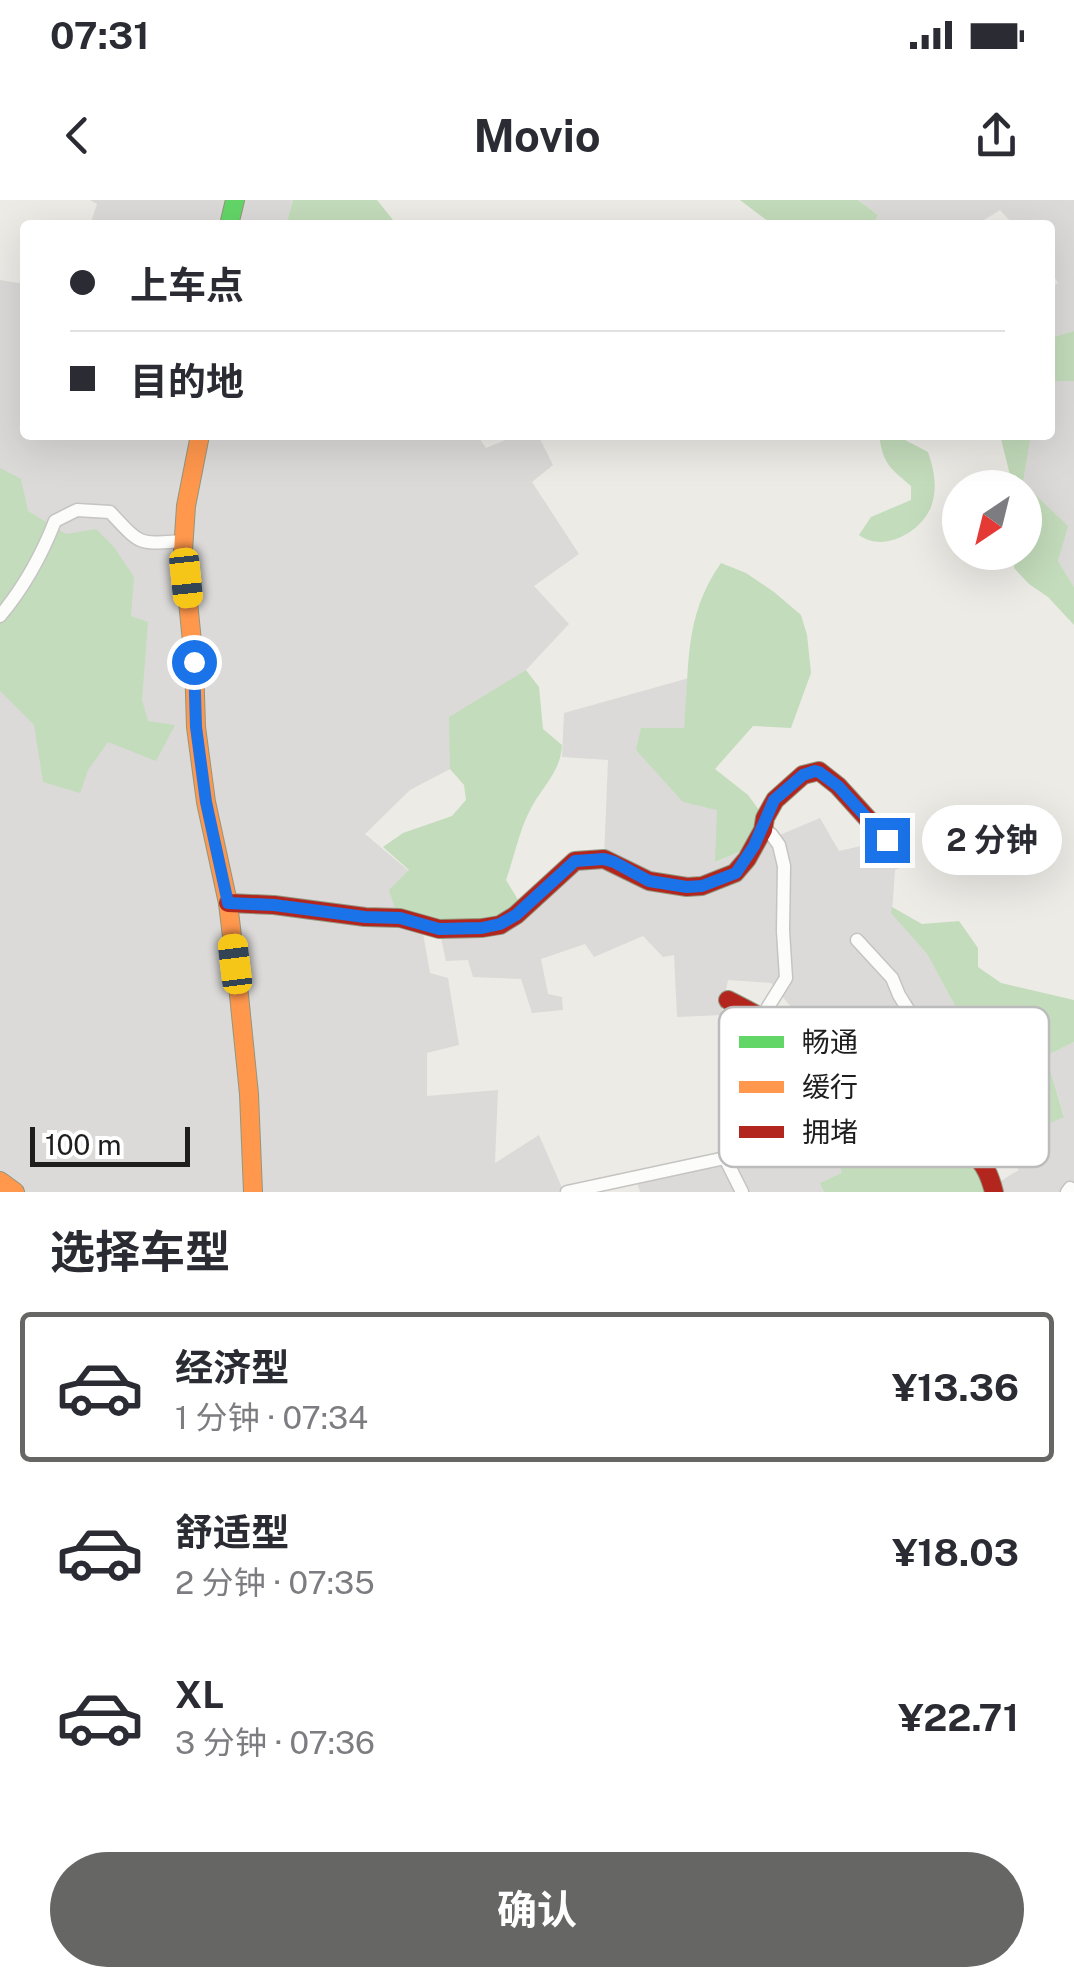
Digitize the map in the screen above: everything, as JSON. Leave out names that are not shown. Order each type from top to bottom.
[{"type":"street","points":[[199,440],[186,506],[184,542],[196,727],[206,802],[228,903],[249,1094],[252,1192]]},
{"type":"street","points":[[0,616],[22,590],[56,521],[77,510],[110,512],[143,543],[184,542]]},
{"type":"street","points":[[228,903],[400,918],[439,929],[482,928],[516,915],[575,861],[604,859],[649,881],[667,885],[687,887],[718,881],[736,873],[747,859],[774,800],[803,775],[815,771],[838,786],[887,840]]},
{"type":"street","points":[[763,830],[779,845],[784,866],[786,978],[768,1007]]},
{"type":"street","points":[[857,940],[892,978],[906,1007]]},
{"type":"street","points":[[728,1000],[742,1007]]},
{"type":"street","points":[[567,1192],[719,1159]]},
{"type":"street","points":[[730,1167],[742,1192]]},
{"type":"street","points":[[983,1167],[994,1192]]},
{"type":"street","points":[[0,1181],[15,1192]]},
{"type":"shaded area","points":[[90,200],[293,200],[287,220],[92,220],[97,204]]},
{"type":"shaded area","points":[[858,200],[1074,200],[1074,331],[1055,337],[1055,220],[1009,220],[1000,210],[984,220],[876,220],[878,215]]},
{"type":"shaded area","points":[[0,280],[20,283],[20,440],[480,440],[486,448],[505,440],[540,440],[553,465],[532,482],[579,554],[534,586],[569,624],[526,670],[450,717],[450,769],[410,790],[365,834],[409,871],[430,973],[448,978],[459,1045],[427,1053],[427,1096],[498,1090],[495,1163],[539,1135],[563,1190],[594,1192],[0,1189]]},
{"type":"shaded area","points":[[1055,381],[1074,381],[1074,587],[1058,561],[1067,526],[1042,502],[1042,470],[1025,470],[1030,440],[1055,440]]},
{"type":"shaded area","points":[[689,678],[684,729],[718,810],[716,862],[820,818],[839,851],[900,837],[911,863],[895,870],[892,913],[927,954],[956,1007],[791,1007],[771,983],[728,980],[719,1015],[677,1017],[674,955],[663,957],[643,936],[594,957],[585,944],[541,959],[548,994],[562,997],[563,1010],[532,1013],[521,979],[473,977],[468,960],[446,961],[439,929],[482,928],[570,864],[604,859],[608,760],[562,757],[564,713]]},
{"type":"shaded area","points":[[1074,1042],[1074,1192],[983,1192],[1019,1170],[1016,1167],[1049,1167],[1049,1109],[1064,1116],[1049,1054]]},
{"type":"shaded area","points":[[719,1159],[719,1167],[841,1167],[843,1173],[821,1183],[824,1192],[640,1192],[635,1176]]},
{"type":"green space","points":[[293,200],[377,200],[393,220],[287,220]]},
{"type":"green space","points":[[740,200],[858,200],[878,215],[876,220],[766,220]]},
{"type":"green space","points":[[1074,331],[1074,381],[1055,381],[1055,337]]},
{"type":"green space","points":[[880,440],[905,440],[928,452],[935,486],[931,507],[918,525],[900,538],[879,542],[859,535],[871,517],[911,500],[911,486],[889,465]]},
{"type":"green space","points":[[1001,440],[1030,440],[1025,470],[1009,470]]},
{"type":"green space","points":[[0,468],[21,479],[28,511],[66,534],[96,529],[114,547],[134,577],[131,616],[148,622],[142,700],[148,721],[175,725],[156,761],[108,742],[88,770],[80,793],[43,782],[34,725],[0,691]]},
{"type":"green space","points":[[1042,501],[1068,526],[1058,561],[1074,587],[1074,625],[1048,597],[1016,570],[1042,570]]},
{"type":"green space","points":[[721,563],[746,573],[801,615],[811,673],[791,728],[753,726],[715,769],[748,795],[765,818],[754,846],[715,862],[717,810],[683,802],[636,750],[641,728],[684,728],[694,623]]},
{"type":"green space","points":[[526,670],[539,687],[543,729],[562,745],[554,772],[526,818],[506,880],[523,908],[516,915],[439,929],[420,916],[395,908],[389,890],[409,870],[383,847],[403,833],[452,816],[466,800],[464,785],[450,769],[449,717]]},
{"type":"green space","points":[[892,907],[922,924],[959,921],[978,948],[978,967],[1001,983],[1074,1000],[1074,1042],[1049,1054],[1049,1007],[956,1007],[927,954],[891,913]]},
{"type":"green space","points":[[1049,1066],[1064,1117],[1049,1123]]},
{"type":"green space","points":[[840,1167],[976,1167],[993,1186],[983,1192],[824,1192],[820,1183],[842,1173]]},
{"type":"traffic: fast","points":[[230,220],[235,200]]},
{"type":"traffic: slow","points":[[199,440],[186,506],[183,551],[196,727],[206,802],[228,903],[239,995],[253,1192]]},
{"type":"traffic: slow","points":[[0,1181],[15,1192]]},
{"type":"traffic: jam","points":[[228,903],[400,918],[439,929],[482,928],[500,925],[516,915],[575,861],[604,859],[649,881],[702,886],[735,873],[763,830],[775,800],[803,775],[819,771],[838,786],[887,840]]},
{"type":"traffic: jam","points":[[728,1000],[741,1007]]},
{"type":"traffic: jam","points":[[984,1167],[994,1192]]},
{"type":"route","points":[[194,662],[196,727],[206,802],[228,903],[400,918],[439,929],[482,928],[516,915],[575,861],[604,859],[649,881],[702,886],[736,873],[763,830],[774,800],[803,775],[815,771],[838,786],[887,840]]}]
